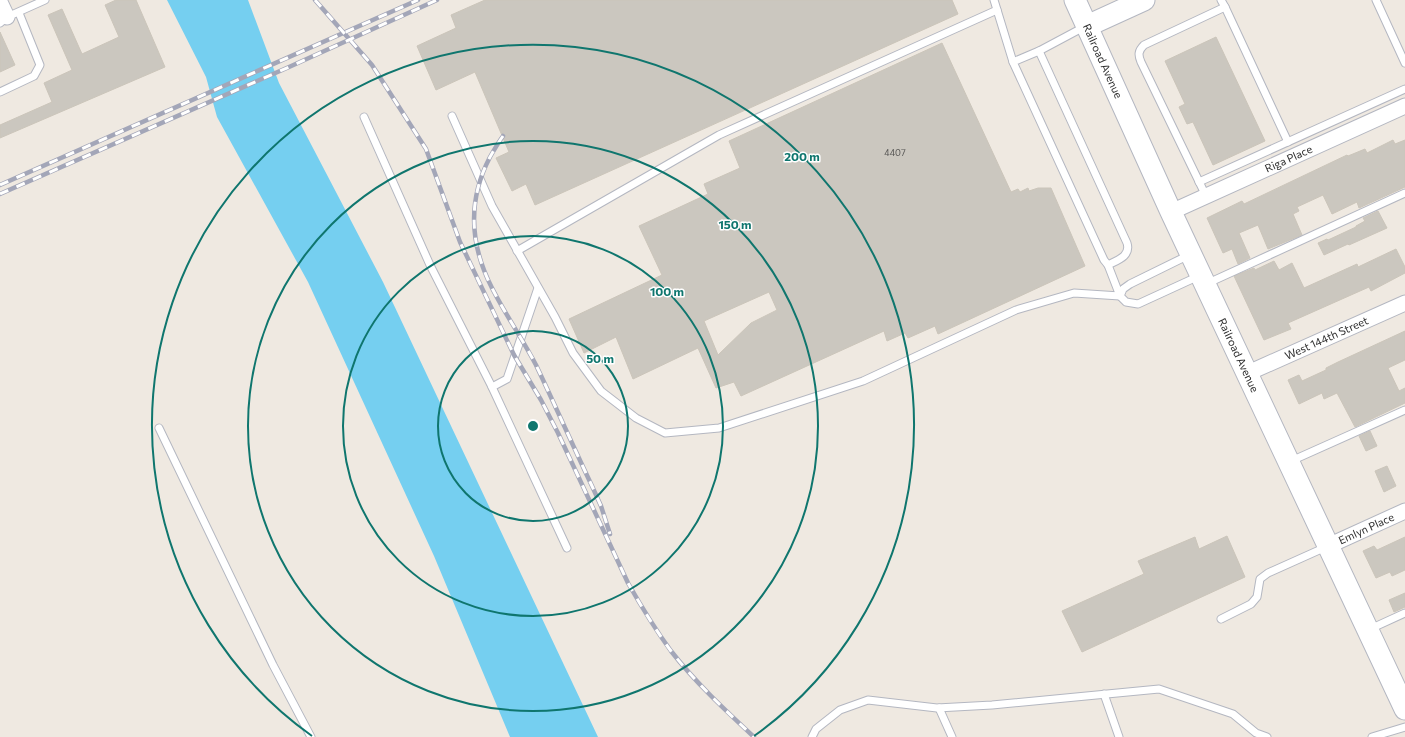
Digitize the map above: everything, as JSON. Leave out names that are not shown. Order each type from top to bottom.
[{"type":"street","name":"Railroad Avenue","points":[[1075,0],[1191,254],[1405,708]]},
{"type":"street","points":[[1087,26],[1144,0]]},
{"type":"street","points":[[0,2],[9,18]]},
{"type":"street","name":"Riga Place","points":[[1172,212],[1405,106]]},
{"type":"street","name":"West 144th Street","points":[[1248,374],[1405,303]]},
{"type":"street","name":"Emlyn Place","points":[[1328,546],[1405,512]]},
{"type":"lane","points":[[0,92],[34,76],[40,65],[9,18],[45,0]]},
{"type":"lane","points":[[994,0],[1013,62],[1104,260],[1108,265],[1120,296],[1126,302],[1138,304],[1203,279],[1405,193]]},
{"type":"lane","points":[[1376,0],[1405,63]]},
{"type":"lane","points":[[1206,196],[1140,62],[1139,53],[1140,49],[1144,45],[1224,2],[1290,141],[1299,154]]},
{"type":"lane","points":[[517,251],[719,135],[997,10]]},
{"type":"lane","points":[[1013,62],[1039,51],[1087,26]]},
{"type":"lane","points":[[1039,51],[1127,243],[1128,248],[1125,256],[1108,265]]},
{"type":"lane","points":[[1199,182],[1405,89]]},
{"type":"lane","points":[[452,116],[492,206],[555,317],[573,353],[601,391],[636,418],[665,433],[719,428],[863,381],[1016,310],[1074,293],[1120,296]]},
{"type":"lane","points":[[364,117],[430,264],[492,387],[567,548]]},
{"type":"lane","points":[[1261,154],[1267,169]]},
{"type":"lane","points":[[1120,296],[1123,289],[1130,284],[1191,254]]},
{"type":"lane","points":[[492,387],[507,378],[538,288]]},
{"type":"lane","points":[[1289,462],[1405,410]]},
{"type":"lane","points":[[159,428],[273,665],[311,737]]},
{"type":"lane","points":[[1221,619],[1252,604],[1258,597],[1260,579],[1268,573],[1328,546]]},
{"type":"lane","points":[[1368,630],[1405,613]]},
{"type":"lane","points":[[812,737],[816,729],[840,710],[868,700],[939,708],[992,705],[1160,689],[1233,714],[1256,733],[1268,737]]},
{"type":"lane","points":[[1104,694],[1119,737]]},
{"type":"lane","points":[[939,708],[952,737]]},
{"type":"lane","points":[[1372,737],[1405,727]]},
{"type":"water","points":[[167,0],[248,0],[279,83],[383,282],[598,737],[510,737],[434,556],[308,282],[217,117],[206,77]]},
{"type":"building","points":[[116,0],[136,0],[165,67],[0,138],[0,125],[52,102],[44,83],[72,70],[48,15],[62,9],[82,54],[119,37],[105,5]]},
{"type":"building","points":[[485,0],[952,0],[958,14],[535,205],[526,184],[512,191],[496,158],[509,152],[475,72],[436,90],[417,46],[456,28],[451,15]]},
{"type":"building","points":[[0,32],[15,65],[0,72]]},
{"type":"building","points":[[1216,37],[1265,141],[1213,165],[1193,122],[1187,124],[1179,107],[1185,104],[1165,61]]},
{"type":"building","points":[[942,43],[1011,192],[1018,189],[1020,192],[1028,188],[1029,191],[1038,188],[1051,188],[1085,266],[938,334],[935,326],[908,338],[905,333],[887,341],[884,331],[741,396],[734,382],[716,388],[698,348],[633,379],[616,337],[584,353],[569,319],[662,275],[639,226],[708,194],[704,184],[740,168],[729,141]],"holes":[[[769,292],[777,310],[751,323],[718,355],[704,321]]]},
{"type":"building","points":[[1393,140],[1395,144],[1405,140],[1405,187],[1359,208],[1357,202],[1332,214],[1323,195],[1297,207],[1299,211],[1293,214],[1302,235],[1268,249],[1258,225],[1239,233],[1250,258],[1238,264],[1232,249],[1223,253],[1207,218],[1242,201],[1244,204],[1347,155],[1348,156],[1365,149],[1367,153]]},
{"type":"building","points":[[1378,211],[1387,228],[1324,255],[1318,243],[1356,227],[1365,221],[1363,218]]},
{"type":"building","points":[[1396,249],[1405,267],[1405,273],[1371,291],[1369,287],[1288,323],[1291,329],[1264,340],[1234,276],[1254,268],[1255,270],[1274,261],[1279,270],[1292,263],[1304,288],[1357,264],[1358,267]]},
{"type":"building","points":[[1405,331],[1405,360],[1388,368],[1399,391],[1405,388],[1405,403],[1355,427],[1337,393],[1324,399],[1322,393],[1299,404],[1288,380],[1299,375],[1302,381],[1326,370],[1326,368],[1338,362]]},
{"type":"building","points":[[1370,431],[1377,446],[1366,451],[1359,436]]},
{"type":"building","points":[[1387,466],[1396,486],[1384,492],[1375,471]]},
{"type":"building","points":[[1227,536],[1245,577],[1082,652],[1062,611],[1144,574],[1138,561],[1195,537],[1199,549]]},
{"type":"building","points":[[1405,537],[1405,570],[1392,576],[1390,572],[1376,578],[1363,551],[1374,546],[1377,550]]},
{"type":"building","points":[[1405,593],[1405,607],[1394,612],[1389,600]]},
{"type":"railway","points":[[315,0],[372,65],[426,149],[460,242],[514,355],[541,400],[558,433],[628,583],[638,600],[659,634],[690,674],[754,737]]},
{"type":"railway","points":[[0,185],[418,0]]},
{"type":"railway","points":[[0,194],[437,0]]},
{"type":"railway","points":[[503,136],[490,157],[478,190],[474,223],[479,256],[492,288],[536,365],[601,506],[610,534]]}]
